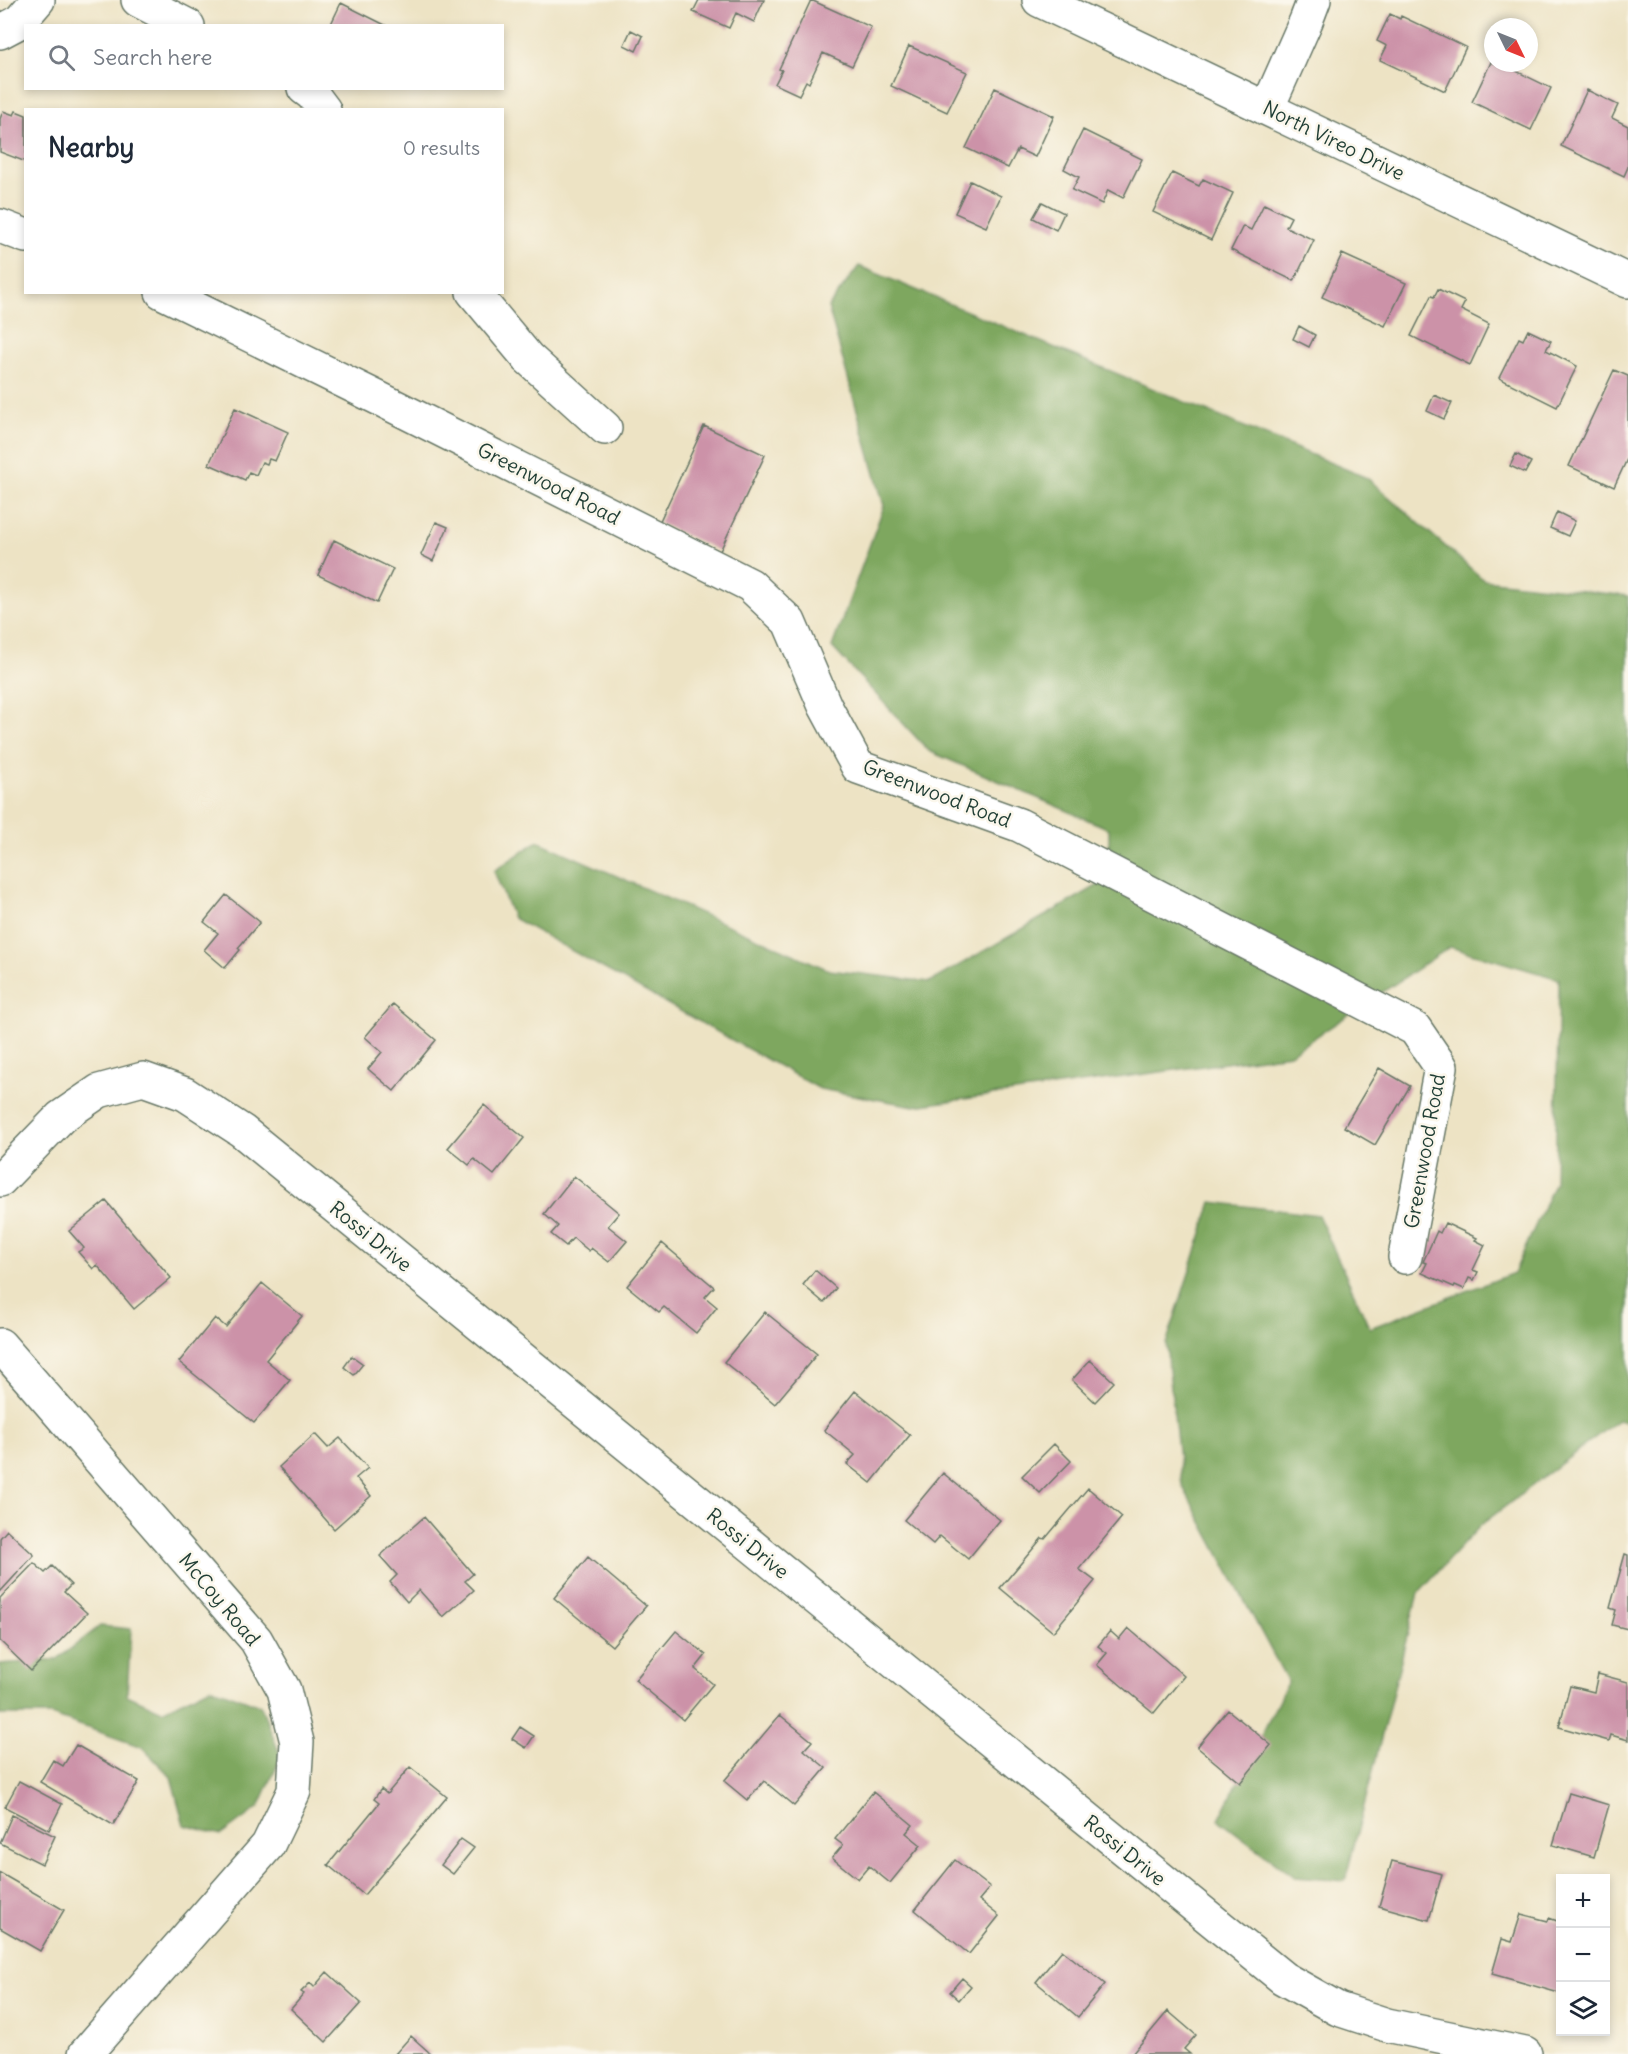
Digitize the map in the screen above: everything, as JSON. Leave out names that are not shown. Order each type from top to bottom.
[{"type":"street","points":[[0,32],[19,22],[38,0]]},
{"type":"street","points":[[138,0],[184,24]]},
{"type":"street","name":"North Vireo Drive","points":[[1040,0],[1628,281]]},
{"type":"street","points":[[1267,109],[1314,0]]},
{"type":"street","points":[[307,90],[322,108]]},
{"type":"street","points":[[0,226],[24,235]]},
{"type":"street","name":"Greenwood Road","points":[[166,294],[750,585],[789,622],[825,706],[858,767],[1019,825],[1415,1029],[1441,1067],[1405,1257]]},
{"type":"street","points":[[475,294],[528,358],[605,428]]},
{"type":"street","name":"Rossi Drive","points":[[0,1180],[61,1117],[99,1091],[143,1079],[185,1094],[242,1131],[1283,1978],[1338,2008],[1387,2025],[1525,2054]]},
{"type":"street","name":"McCoy Road","points":[[0,1345],[256,1640],[284,1690],[297,1742],[294,1791],[268,1845],[86,2054]]},
{"type":"green space","points":[[859,266],[1367,478],[1484,580],[1628,596],[1628,1423],[1618,1420],[1481,1525],[1418,1593],[1345,1881],[1295,1877],[1219,1820],[1288,1682],[1182,1485],[1166,1344],[1212,1202],[1318,1215],[1370,1328],[1514,1273],[1555,1182],[1559,979],[1450,947],[1290,1054],[914,1106],[820,1089],[513,918],[494,871],[538,841],[829,970],[930,982],[1109,879],[1109,829],[929,751],[832,647],[884,506],[828,307]]},
{"type":"green space","points":[[100,1626],[131,1629],[127,1695],[162,1711],[211,1687],[261,1706],[281,1757],[259,1807],[221,1835],[184,1825],[171,1777],[142,1747],[51,1715],[0,1715],[0,1664],[56,1660]]},
{"type":"building","points":[[699,0],[764,0],[754,22],[736,13],[729,28],[693,12]]},
{"type":"building","points":[[811,0],[871,27],[852,66],[823,53],[809,83],[806,81],[799,95],[775,84],[782,70],[779,69]]},
{"type":"building","points":[[341,3],[383,24],[331,24]]},
{"type":"building","points":[[1390,14],[1400,19],[1401,16],[1466,47],[1445,91],[1380,60],[1387,46],[1377,41]]},
{"type":"building","points":[[631,30],[643,36],[636,51],[624,45]]},
{"type":"building","points":[[909,46],[967,72],[947,112],[891,86]]},
{"type":"building","points":[[1486,72],[1518,72],[1551,88],[1531,130],[1472,102]]},
{"type":"building","points":[[995,88],[1054,116],[1035,157],[1018,149],[1008,168],[966,148]]},
{"type":"building","points":[[1587,90],[1618,105],[1612,118],[1628,126],[1628,167],[1624,176],[1561,146]]},
{"type":"building","points":[[3,111],[14,115],[16,111],[24,114],[24,161],[0,152],[0,119]]},
{"type":"building","points":[[1083,130],[1142,159],[1123,198],[1108,190],[1102,204],[1072,190],[1079,177],[1064,169]]},
{"type":"building","points":[[1172,173],[1199,186],[1203,179],[1233,193],[1211,240],[1153,212]]},
{"type":"building","points":[[970,181],[1001,196],[986,227],[955,213]]},
{"type":"building","points":[[1042,202],[1064,213],[1056,230],[1033,218]]},
{"type":"building","points":[[1264,204],[1291,217],[1286,227],[1314,240],[1294,281],[1231,250],[1243,226],[1251,230]]},
{"type":"building","points":[[1342,254],[1406,283],[1385,326],[1322,297]]},
{"type":"building","points":[[1438,289],[1465,302],[1461,310],[1489,324],[1470,365],[1411,336],[1431,296],[1434,297]]},
{"type":"building","points":[[1299,326],[1315,335],[1309,347],[1293,339]]},
{"type":"building","points":[[1528,330],[1551,341],[1546,350],[1577,366],[1557,407],[1499,378],[1519,338],[1523,340]]},
{"type":"building","points":[[1614,370],[1628,376],[1628,457],[1614,487],[1569,466]]},
{"type":"building","points":[[1434,395],[1452,403],[1444,419],[1427,411]]},
{"type":"building","points":[[235,408],[288,432],[275,461],[269,459],[267,464],[262,462],[256,475],[249,472],[245,480],[209,464]]},
{"type":"building","points":[[704,426],[765,455],[720,551],[659,523]]},
{"type":"building","points":[[1516,454],[1531,462],[1525,473],[1510,466]]},
{"type":"building","points":[[1557,512],[1575,521],[1568,536],[1550,528]]},
{"type":"building","points":[[436,522],[448,527],[433,561],[421,555]]},
{"type":"building","points":[[334,540],[393,569],[377,603],[318,575]]},
{"type":"building","points":[[226,895],[260,922],[225,968],[204,950],[218,933],[204,922]]},
{"type":"building","points":[[393,1004],[436,1040],[394,1091],[368,1069],[382,1052],[365,1037]]},
{"type":"building","points":[[1379,1068],[1410,1086],[1375,1145],[1344,1127]]},
{"type":"building","points":[[484,1105],[524,1138],[494,1175],[474,1159],[469,1165],[448,1148]]},
{"type":"building","points":[[574,1176],[619,1213],[608,1226],[627,1241],[609,1262],[591,1248],[589,1251],[573,1238],[566,1246],[551,1234],[558,1226],[544,1214]]},
{"type":"building","points":[[106,1201],[171,1278],[134,1309],[97,1265],[93,1269],[78,1252],[84,1248],[69,1231]]},
{"type":"building","points":[[1445,1223],[1477,1238],[1475,1240],[1485,1245],[1473,1270],[1478,1272],[1474,1280],[1469,1278],[1464,1289],[1422,1273],[1427,1263],[1423,1262],[1437,1231],[1440,1233]]},
{"type":"building","points":[[662,1243],[714,1287],[705,1297],[717,1307],[696,1333],[664,1307],[659,1312],[627,1286]]},
{"type":"building","points":[[815,1270],[836,1288],[824,1303],[803,1285]]},
{"type":"building","points":[[262,1283],[302,1316],[266,1360],[290,1380],[254,1423],[179,1362],[215,1318],[226,1327]]},
{"type":"building","points":[[765,1312],[817,1354],[775,1404],[724,1362]]},
{"type":"building","points":[[352,1356],[363,1364],[354,1375],[344,1367]]},
{"type":"building","points":[[1090,1360],[1114,1382],[1095,1402],[1072,1380]]},
{"type":"building","points":[[855,1391],[910,1435],[871,1483],[847,1464],[855,1455],[824,1430]]},
{"type":"building","points":[[315,1434],[328,1448],[340,1438],[368,1468],[356,1478],[371,1496],[334,1529],[279,1467]]},
{"type":"building","points":[[1054,1444],[1071,1461],[1040,1493],[1022,1476]]},
{"type":"building","points":[[943,1473],[1000,1520],[968,1559],[940,1536],[933,1544],[904,1520]]},
{"type":"building","points":[[1088,1488],[1122,1517],[1079,1569],[1095,1581],[1053,1632],[1000,1588]]},
{"type":"building","points":[[424,1517],[473,1574],[465,1581],[474,1590],[443,1617],[419,1590],[407,1602],[390,1582],[397,1575],[380,1556]]},
{"type":"building","points":[[7,1530],[34,1555],[0,1592],[0,1538]]},
{"type":"building","points":[[1625,1554],[1628,1555],[1628,1629],[1612,1625],[1616,1610],[1610,1608]]},
{"type":"building","points":[[588,1557],[646,1606],[612,1646],[554,1598]]},
{"type":"building","points":[[34,1563],[45,1573],[52,1566],[71,1585],[64,1592],[87,1613],[31,1671],[0,1641],[0,1598]]},
{"type":"building","points":[[1128,1628],[1184,1676],[1154,1713],[1097,1665],[1107,1653],[1098,1646],[1110,1631],[1119,1639]]},
{"type":"building","points":[[676,1631],[706,1655],[695,1669],[713,1684],[683,1720],[635,1680]]},
{"type":"building","points":[[1598,1674],[1628,1682],[1628,1740],[1611,1735],[1609,1741],[1559,1727],[1570,1686],[1594,1692]]},
{"type":"building","points":[[1228,1710],[1271,1745],[1240,1783],[1197,1747]]},
{"type":"building","points":[[780,1715],[812,1741],[804,1750],[826,1768],[794,1806],[764,1781],[747,1800],[724,1781]]},
{"type":"building","points":[[520,1727],[534,1736],[526,1748],[512,1739]]},
{"type":"building","points":[[76,1745],[139,1781],[113,1825],[40,1782],[53,1760],[63,1766]]},
{"type":"building","points":[[410,1767],[447,1797],[364,1895],[328,1865],[379,1803],[374,1799],[381,1789],[387,1794]]},
{"type":"building","points":[[19,1781],[62,1804],[49,1830],[5,1807]]},
{"type":"building","points":[[873,1792],[913,1825],[906,1833],[921,1845],[890,1883],[869,1866],[858,1879],[832,1858],[843,1845],[835,1839]]},
{"type":"building","points":[[1569,1793],[1609,1805],[1594,1857],[1553,1845]]},
{"type":"building","points":[[12,1815],[55,1836],[42,1864],[0,1843]]},
{"type":"building","points":[[461,1839],[474,1848],[453,1874],[441,1865]]},
{"type":"building","points":[[955,1860],[990,1887],[979,1900],[999,1916],[969,1954],[915,1910]]},
{"type":"building","points":[[1392,1861],[1442,1874],[1429,1920],[1379,1906]]},
{"type":"building","points":[[0,1873],[64,1910],[40,1951],[0,1928]]},
{"type":"building","points":[[1521,1914],[1548,1921],[1549,1918],[1556,1921],[1556,1992],[1492,1974],[1502,1939],[1512,1942]]},
{"type":"building","points":[[1062,1950],[1105,1984],[1078,2017],[1036,1982]]},
{"type":"building","points":[[327,1972],[361,2003],[326,2042],[291,2009],[304,1994],[301,1992],[310,1983],[314,1987]]},
{"type":"building","points":[[962,1978],[971,1986],[959,2000],[950,1992]]},
{"type":"building","points":[[1168,2011],[1196,2035],[1184,2049],[1190,2054],[1132,2054]]},
{"type":"building","points":[[411,2036],[431,2054],[395,2054]]}]
